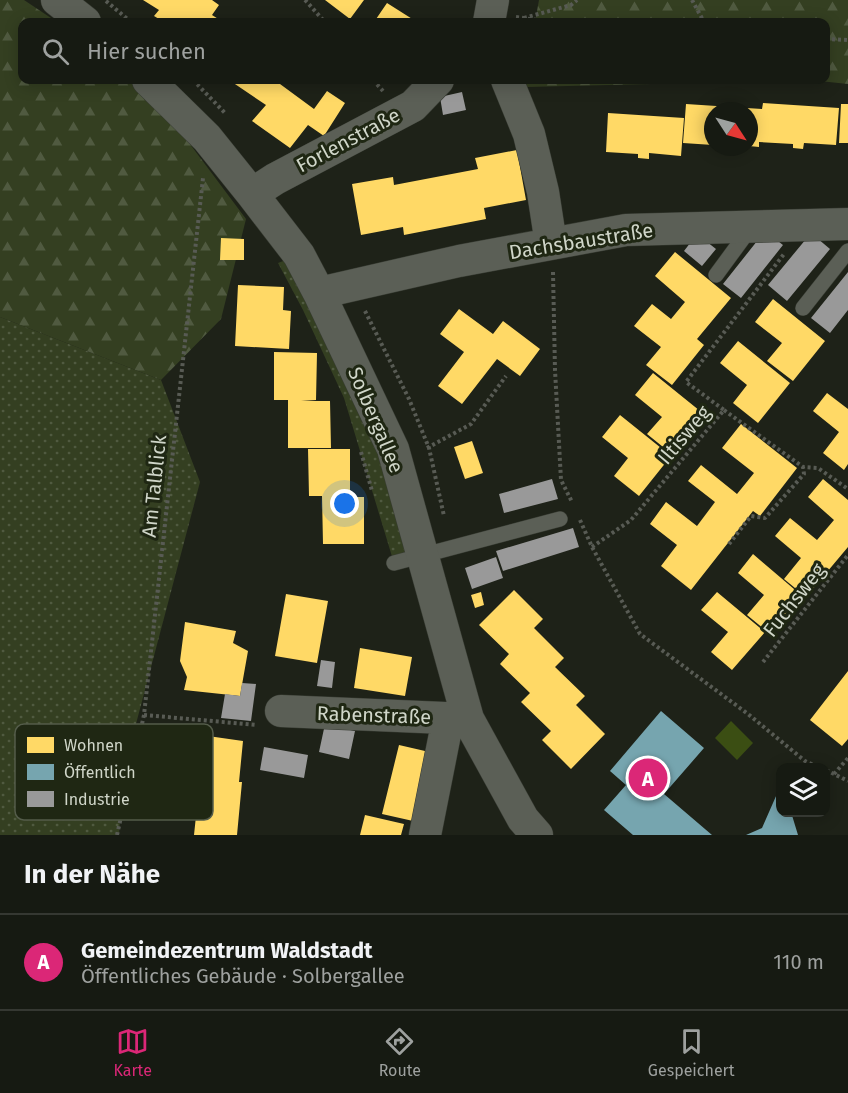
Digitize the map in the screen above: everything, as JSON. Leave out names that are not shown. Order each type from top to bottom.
[{"type":"street","points":[[57,0],[80,18]]},
{"type":"street","points":[[490,18],[493,0]]},
{"type":"street","name":"Solbergallee","points":[[152,84],[207,138],[252,194],[299,255],[319,293],[393,449],[408,560],[458,719],[523,819],[537,835]]},
{"type":"street","name":"Forlenstraße","points":[[252,194],[275,179],[413,106],[434,84]]},
{"type":"street","points":[[509,84],[529,134],[543,192],[551,244]]},
{"type":"street","name":"Dachsbaustraße","points":[[319,293],[459,261],[626,230],[848,224]]},
{"type":"street","name":"Rabenstraße","points":[[281,711],[458,719]]},
{"type":"street","points":[[425,835],[458,719]]},
{"type":"lane","points":[[716,275],[752,226]]},
{"type":"lane","points":[[803,308],[848,251]]},
{"type":"lane","points":[[408,560],[560,519]]},
{"type":"path","points":[[105,0],[125,18]]},
{"type":"path","points":[[305,0],[321,18]]},
{"type":"path","points":[[523,18],[571,5],[577,0]]},
{"type":"path","points":[[692,0],[702,18]]},
{"type":"path","points":[[830,39],[848,40]]},
{"type":"path","name":"Am Talblick","points":[[142,724],[207,138]]},
{"type":"path","name":"Iltisweg","points":[[592,547],[631,520],[724,410],[686,382],[806,225]]},
{"type":"path","points":[[551,244],[561,480],[574,509]]},
{"type":"path","points":[[396,462],[429,448],[471,424],[507,376]]},
{"type":"path","points":[[724,410],[803,468],[818,468],[848,489]]},
{"type":"path","points":[[729,544],[751,516],[765,518],[804,474],[803,468]]},
{"type":"path","points":[[579,519],[640,634],[748,714],[809,763]]},
{"type":"path","name":"Fuchsweg","points":[[763,662],[848,555]]},
{"type":"path","points":[[144,715],[278,726],[281,711]]},
{"type":"path","points":[[834,774],[848,758]]},
{"type":"path","points":[[830,772],[848,780]]},
{"type":"path","name":"Am Talblick","points":[[117,835],[120,820]]},
{"type":"green space","points":[[0,0],[24,0],[51,18],[18,18],[18,84],[145,84],[246,219],[221,319],[161,380],[0,317]]},
{"type":"green space","points":[[539,0],[848,0],[848,84],[830,82],[830,18],[536,18]]},
{"type":"green space","points":[[526,84],[648,84],[526,87]]},
{"type":"green space","points":[[299,255],[422,556],[394,563],[344,398],[303,310],[278,263]]},
{"type":"green space","points":[[0,317],[161,380],[200,482],[136,724],[15,724],[15,820],[120,820],[119,835],[0,835]]},
{"type":"shaded area","points":[[731,721],[753,743],[737,760],[715,738]]},
{"type":"building: Wohnen","points":[[143,0],[212,0],[219,5],[212,15],[217,18],[157,18],[154,16],[159,10]]},
{"type":"building: Wohnen","points":[[325,0],[364,0],[349,18]]},
{"type":"building: Wohnen","points":[[387,3],[411,18],[377,18]]},
{"type":"building: Wohnen","points":[[235,84],[280,84],[314,109],[327,91],[345,103],[324,136],[308,125],[290,148],[252,121],[266,105]]},
{"type":"building: Wohnen","points":[[763,103],[839,108],[836,145],[804,143],[803,149],[793,148],[793,144],[759,142],[758,147],[758,109],[762,109]]},
{"type":"building: Wohnen","points":[[686,104],[704,105],[704,144],[683,143]]},
{"type":"building: Wohnen","points":[[841,104],[848,104],[848,143],[839,143]]},
{"type":"building: Wohnen","points":[[608,113],[684,118],[681,156],[649,153],[649,159],[638,158],[638,154],[606,152]]},
{"type":"building: Wohnen","points":[[517,150],[526,200],[484,208],[486,219],[404,235],[403,227],[361,235],[352,184],[393,177],[394,185],[478,169],[475,158]]},
{"type":"building: Wohnen","points":[[221,238],[244,239],[244,260],[220,260]]},
{"type":"building: Wohnen","points":[[675,252],[731,298],[697,339],[704,345],[672,385],[646,365],[661,347],[634,326],[652,304],[671,319],[685,302],[655,276]]},
{"type":"building: Wohnen","points":[[238,285],[284,287],[283,310],[291,311],[289,349],[235,346]]},
{"type":"building: Wohnen","points":[[773,299],[825,341],[793,381],[767,361],[782,343],[755,322]]},
{"type":"building: Wohnen","points":[[459,309],[493,334],[503,321],[540,349],[520,376],[497,359],[462,404],[438,386],[464,352],[440,334]]},
{"type":"building: Wohnen","points":[[738,341],[790,383],[758,423],[733,403],[747,385],[720,363]]},
{"type":"building: Wohnen","points":[[274,352],[317,353],[316,400],[301,401],[330,401],[331,448],[288,448],[288,400],[274,400]]},
{"type":"building: Wohnen","points":[[653,373],[705,415],[673,455],[647,434],[662,417],[635,395]]},
{"type":"building: Wohnen","points":[[827,393],[848,409],[848,464],[844,470],[823,453],[839,432],[813,411]]},
{"type":"building: Wohnen","points":[[620,415],[671,456],[639,496],[614,476],[628,458],[602,437]]},
{"type":"building: Wohnen","points":[[741,424],[797,468],[760,516],[753,511],[691,590],[661,566],[677,545],[650,524],[666,502],[697,526],[715,502],[688,481],[701,465],[737,494],[754,473],[722,448]]},
{"type":"building: Wohnen","points":[[472,441],[483,473],[465,479],[454,447]]},
{"type":"building: Wohnen","points":[[308,449],[350,449],[350,497],[364,497],[364,544],[323,544],[322,496],[309,496]]},
{"type":"building: Wohnen","points":[[823,479],[848,500],[848,547],[806,597],[784,579],[801,558],[775,536],[790,518],[817,540],[834,520],[808,497]]},
{"type":"building: Wohnen","points":[[753,554],[801,595],[769,633],[747,615],[764,595],[738,573]]},
{"type":"building: Wohnen","points":[[514,590],[543,619],[534,628],[564,658],[555,667],[585,696],[576,705],[605,734],[571,769],[542,740],[551,731],[521,702],[530,693],[500,664],[509,654],[479,625]]},
{"type":"building: Wohnen","points":[[481,592],[484,605],[475,608],[471,595]]},
{"type":"building: Wohnen","points":[[717,592],[765,632],[732,670],[711,652],[728,632],[701,610]]},
{"type":"building: Wohnen","points":[[286,594],[328,601],[317,663],[275,656]]},
{"type":"building: Wohnen","points":[[185,622],[236,631],[233,643],[248,651],[240,696],[184,690],[187,677],[180,661]]},
{"type":"building: Wohnen","points":[[360,648],[412,657],[405,696],[354,688]]},
{"type":"building: Wohnen","points":[[848,671],[848,739],[842,746],[810,720]]},
{"type":"building: Wohnen","points":[[213,737],[243,741],[237,835],[194,835],[196,820],[213,820]]},
{"type":"building: Wohnen","points":[[399,745],[438,754],[422,823],[382,814]]},
{"type":"building: Wohnen","points":[[365,815],[404,824],[401,835],[360,835]]},
{"type":"building: Öffentlich","points":[[661,711],[704,748],[664,794],[712,835],[633,835],[604,810],[626,785],[610,771]]},
{"type":"building: Öffentlich","points":[[776,796],[776,817],[793,817],[798,835],[746,835],[762,828]]},
{"type":"building: Industrie","points":[[462,92],[466,110],[443,115],[440,97]]},
{"type":"building: Industrie","points":[[765,231],[783,245],[741,298],[723,284]]},
{"type":"building: Industrie","points":[[811,233],[830,249],[787,301],[768,285]]},
{"type":"building: Industrie","points":[[697,234],[716,249],[702,266],[684,251]]},
{"type":"building: Industrie","points":[[848,272],[848,310],[830,333],[811,318]]},
{"type":"building: Industrie","points":[[552,479],[558,499],[504,513],[499,494]]},
{"type":"building: Industrie","points":[[573,528],[579,547],[503,571],[496,551]]},
{"type":"building: Industrie","points":[[496,557],[503,578],[472,589],[465,568]]},
{"type":"building: Industrie","points":[[321,660],[335,662],[332,688],[317,686]]},
{"type":"building: Industrie","points":[[242,683],[256,684],[251,721],[221,718],[225,694],[240,696]]},
{"type":"building: Industrie","points":[[325,724],[355,731],[349,759],[319,752]]},
{"type":"building: Industrie","points":[[264,747],[308,755],[304,778],[260,770]]},
{"type":"place","name":"Gemeindezentrum Waldstadt","points":[[648,778]]}]
